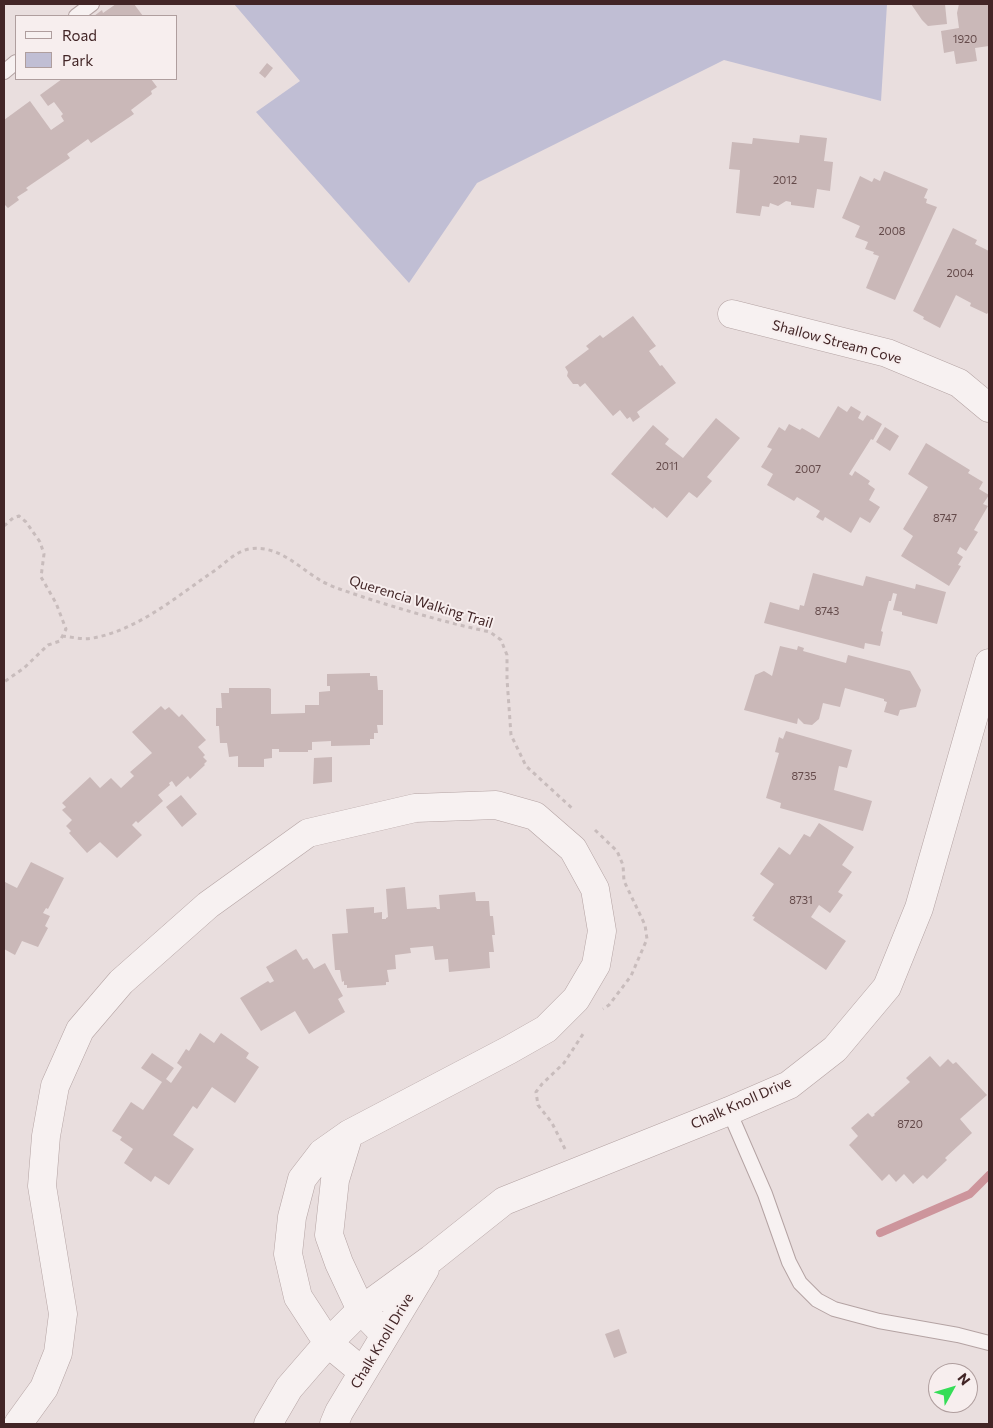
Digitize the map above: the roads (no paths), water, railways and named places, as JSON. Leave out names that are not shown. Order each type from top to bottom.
[{"type":"street","name":"Shallow Stream Cove","points":[[732,314],[887,353],[959,383],[989,408]]},
{"type":"street","name":"Chalk Knoll Drive","points":[[268,1424],[289,1388],[328,1343],[361,1310],[431,1259],[504,1201],[789,1085],[835,1049],[887,987],[919,908],[989,663]]},
{"type":"street","points":[[18,1424],[44,1388],[58,1353],[63,1314],[42,1186],[43,1169],[46,1136],[56,1086],[80,1030],[121,982],[208,904],[308,834],[415,808],[496,805],[534,816],[573,849],[595,889],[602,931],[596,965],[576,999],[546,1029],[349,1134],[322,1153],[302,1179],[292,1217],[288,1254],[298,1298],[328,1343],[363,1372]]},
{"type":"street","points":[[349,1134],[335,1180],[329,1235],[339,1263],[361,1310],[385,1335]]},
{"type":"street","name":"Chalk Knoll Drive","points":[[334,1424],[339,1412],[431,1259]]},
{"type":"lane","points":[[77,15],[92,4]]},
{"type":"lane","points":[[4,72],[15,63]]},
{"type":"lane","points":[[728,1111],[765,1194],[789,1262],[800,1283],[817,1300],[834,1309],[878,1321],[958,1335],[989,1343]]},
{"type":"waterway","points":[[880,1233],[970,1194],[989,1175]]}]
